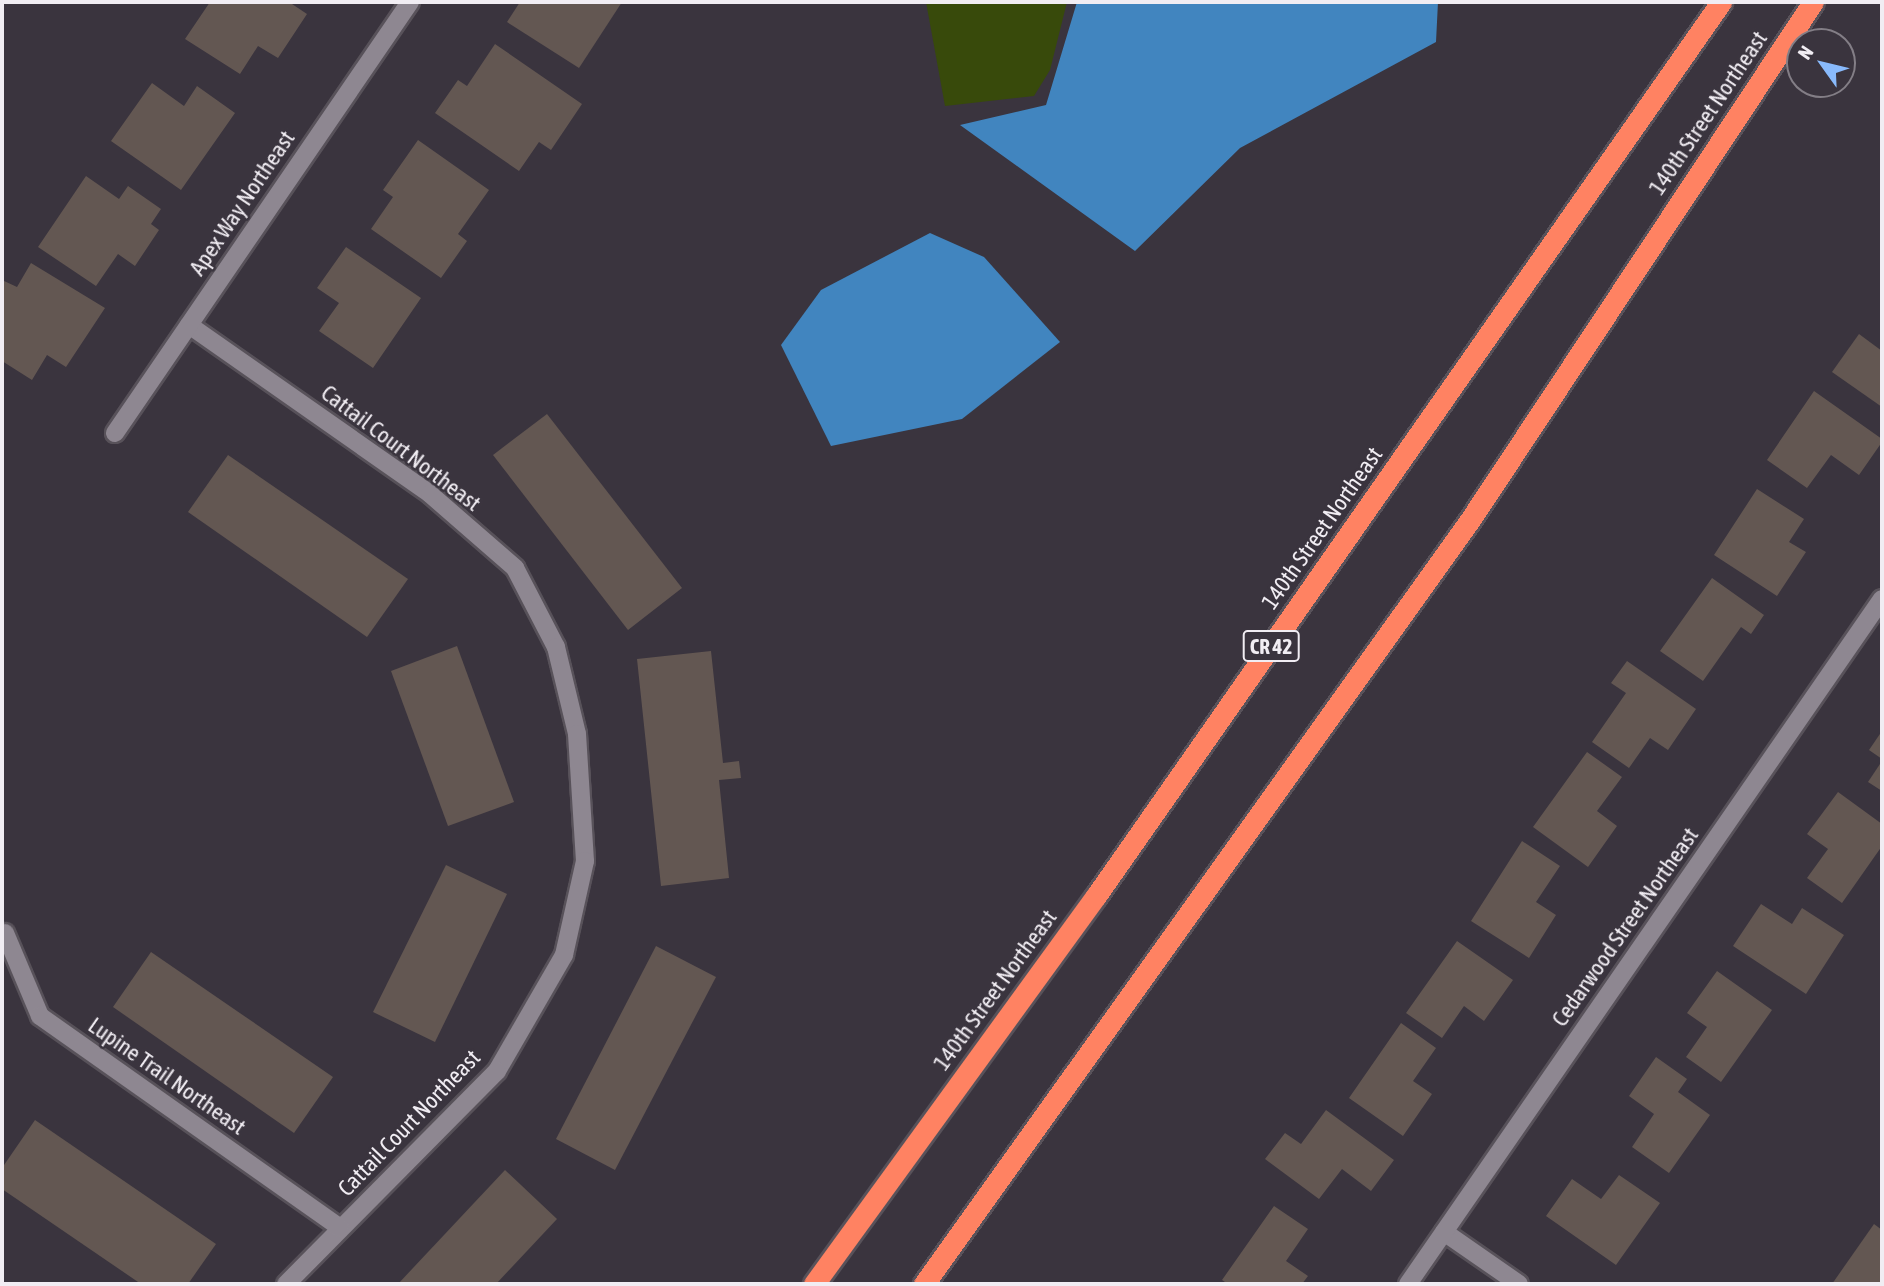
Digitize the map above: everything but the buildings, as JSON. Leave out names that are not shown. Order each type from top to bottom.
[{"type":"highway","name":"140th Street Northeast","points":[[814,1284],[1120,861],[1721,2]]},
{"type":"highway","name":"140th Street Northeast","points":[[923,1284],[1470,520],[1813,2]]},
{"type":"street","name":"Apex Way Northeast","points":[[115,433],[411,2]]},
{"type":"street","name":"Cattail Court Northeast","points":[[189,325],[430,494],[514,568],[556,647],[577,734],[585,861],[564,955],[497,1071],[286,1284]]},
{"type":"street","name":"Cedarwood Street Northeast","points":[[1408,1284],[1882,599]]},
{"type":"street","name":"Lupine Trail Northeast","points":[[5,933],[40,1016],[340,1228]]},
{"type":"street","points":[[1444,1232],[1519,1284]]},
{"type":"green space","points":[[926,2],[1067,2],[1050,70],[1034,96],[945,106]]},
{"type":"water","points":[[1077,2],[1438,2],[1436,42],[1240,148],[1135,251],[960,125],[1046,105]]},
{"type":"water","points":[[930,233],[984,257],[1060,342],[962,419],[831,446],[781,345],[821,290]]}]
